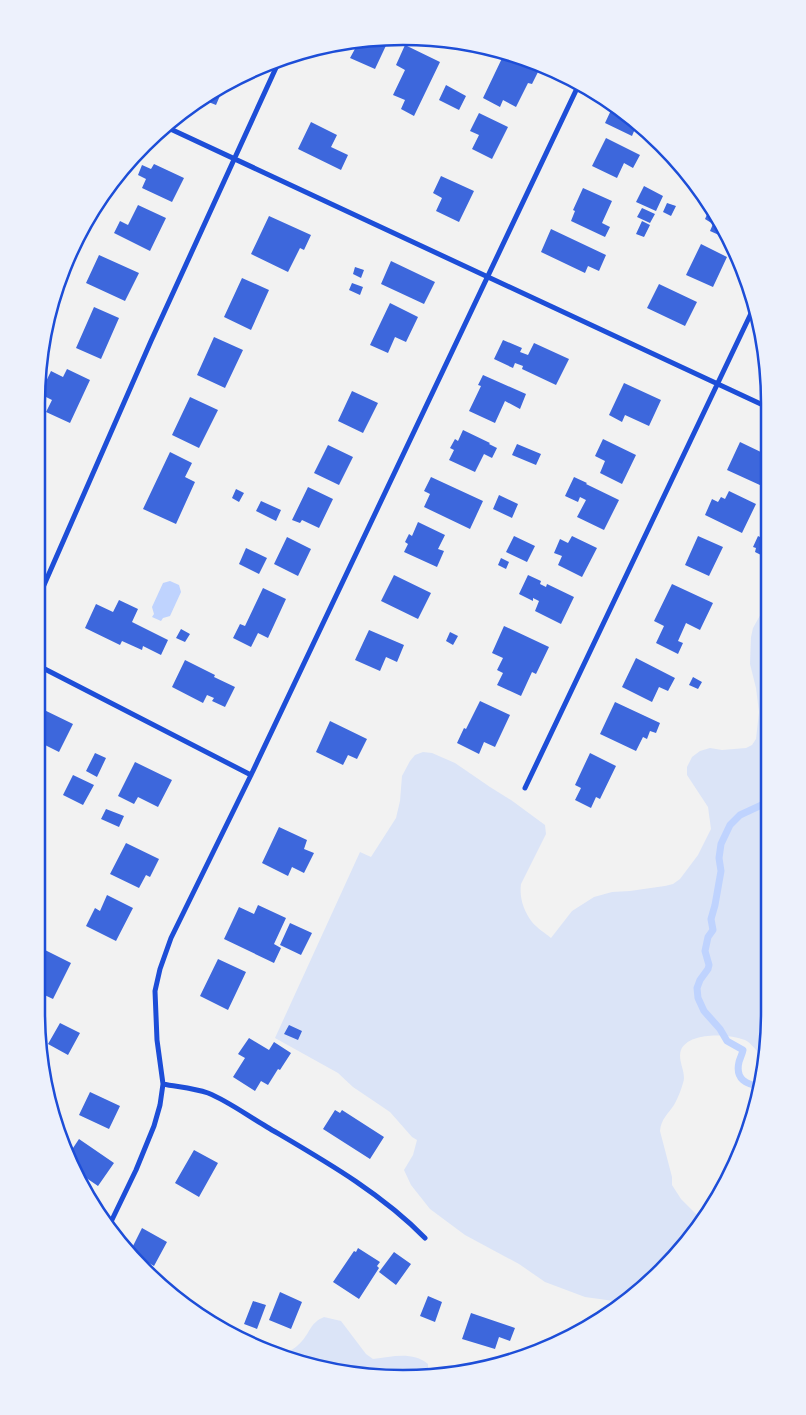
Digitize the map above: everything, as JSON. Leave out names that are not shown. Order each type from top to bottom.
[{"type":"street","points":[[45,583],[151,341],[276,68]]},
{"type":"street","points":[[112,1220],[136,1170],[154,1126],[160,1105],[163,1084],[157,1040],[155,991],[160,969],[171,938],[251,775],[576,90]]},
{"type":"street","points":[[172,130],[761,404]]},
{"type":"street","points":[[525,788],[750,315]]},
{"type":"street","points":[[45,669],[251,775]]},
{"type":"street","points":[[163,1084],[212,1095],[301,1147],[354,1180],[396,1211],[425,1238]]},
{"type":"shaded area","points":[[761,614],[761,1012],[759,1053],[745,1040],[730,1036],[701,1037],[685,1044],[680,1054],[684,1075],[683,1083],[675,1102],[663,1120],[660,1131],[672,1177],[672,1185],[681,1199],[698,1216],[656,1265],[614,1301],[585,1297],[545,1282],[519,1264],[465,1235],[430,1209],[411,1185],[404,1170],[413,1155],[417,1140],[412,1137],[390,1112],[353,1087],[338,1073],[275,1038],[360,852],[371,857],[396,818],[400,801],[402,776],[415,755],[423,752],[432,753],[455,763],[545,825],[546,834],[521,884],[521,899],[524,909],[532,922],[551,938],[572,911],[594,897],[612,892],[665,886],[673,884],[680,879],[698,855],[711,829],[708,807],[687,775],[687,767],[692,757],[700,751],[710,748],[722,750],[746,748],[752,745],[756,739],[759,712],[750,664],[753,628]]},
{"type":"shaded area","points":[[324,1317],[341,1321],[366,1354],[373,1359],[402,1356],[415,1357],[428,1364],[428,1369],[403,1370],[356,1367],[310,1358],[289,1351],[297,1346],[319,1319]]},
{"type":"water","points":[[170,581],[179,585],[181,592],[170,616],[163,618],[161,621],[152,617],[154,614],[152,607],[163,583]]},
{"type":"building","points":[[405,45],[440,62],[414,116],[401,109],[405,100],[393,95],[405,70],[396,65]]},
{"type":"building","points":[[386,46],[375,69],[350,58],[355,48]]},
{"type":"building","points":[[502,59],[538,71],[532,84],[528,83],[516,107],[503,100],[500,107],[483,98]]},
{"type":"building","points":[[446,85],[466,96],[459,110],[439,100]]},
{"type":"building","points":[[220,95],[216,105],[209,102]]},
{"type":"building","points":[[611,111],[634,130],[632,136],[605,123]]},
{"type":"building","points":[[479,113],[508,127],[492,159],[472,149],[479,135],[470,131]]},
{"type":"building","points":[[311,122],[337,135],[331,147],[348,155],[341,170],[298,149]]},
{"type":"building","points":[[606,138],[640,155],[633,168],[624,163],[617,178],[592,166]]},
{"type":"building","points":[[154,164],[184,178],[172,202],[142,188],[146,179],[138,175],[142,165],[151,169]]},
{"type":"building","points":[[441,176],[474,191],[459,222],[436,211],[442,198],[433,193]]},
{"type":"building","points":[[644,186],[663,196],[656,211],[636,202]]},
{"type":"building","points":[[583,188],[612,201],[602,223],[610,227],[605,237],[571,221],[575,211],[573,210]]},
{"type":"building","points":[[667,203],[676,206],[671,216],[663,212]]},
{"type":"building","points":[[138,205],[166,218],[150,251],[114,233],[120,221],[128,225]]},
{"type":"building","points":[[642,208],[655,214],[650,223],[637,217]]},
{"type":"building","points":[[707,214],[713,224],[705,219]]},
{"type":"building","points":[[269,216],[311,235],[304,250],[300,248],[288,272],[251,254]]},
{"type":"building","points":[[642,221],[650,225],[644,237],[636,234]]},
{"type":"building","points":[[713,224],[719,235],[710,231]]},
{"type":"building","points":[[551,229],[606,255],[599,271],[588,266],[585,273],[541,252]]},
{"type":"building","points":[[701,244],[727,257],[713,287],[686,275]]},
{"type":"building","points":[[99,255],[139,273],[125,301],[86,283]]},
{"type":"building","points":[[391,261],[435,282],[424,304],[381,284]]},
{"type":"building","points":[[355,267],[364,270],[361,278],[353,274]]},
{"type":"building","points":[[242,278],[269,290],[251,330],[224,317]]},
{"type":"building","points":[[352,283],[363,287],[360,295],[349,290]]},
{"type":"building","points":[[659,284],[697,302],[685,326],[647,308]]},
{"type":"building","points":[[390,303],[418,317],[406,342],[395,337],[388,353],[370,345]]},
{"type":"building","points":[[94,307],[119,318],[101,359],[76,348]]},
{"type":"building","points":[[214,337],[243,350],[225,388],[197,375]]},
{"type":"building","points":[[503,340],[522,348],[520,352],[528,355],[534,343],[569,359],[556,385],[522,369],[523,366],[515,363],[513,368],[494,359]]},
{"type":"building","points":[[67,369],[90,380],[70,423],[46,412],[52,400],[45,397],[46,382],[51,371],[63,377]]},
{"type":"building","points":[[483,375],[526,394],[520,409],[505,401],[495,423],[469,411],[481,386],[478,385]]},
{"type":"building","points":[[624,383],[661,400],[649,426],[625,415],[622,422],[609,415]]},
{"type":"building","points":[[352,391],[378,403],[363,433],[338,421]]},
{"type":"building","points":[[190,397],[218,410],[199,448],[172,435]]},
{"type":"building","points":[[463,430],[497,448],[492,458],[484,454],[475,472],[449,460],[454,450],[450,448],[455,439],[458,441]]},
{"type":"building","points":[[603,439],[636,455],[622,484],[600,473],[605,461],[595,456]]},
{"type":"building","points":[[740,442],[761,452],[761,486],[727,470]]},
{"type":"building","points":[[517,444],[541,454],[536,465],[512,455]]},
{"type":"building","points":[[328,445],[353,457],[339,485],[314,473]]},
{"type":"building","points":[[170,452],[192,463],[185,477],[195,482],[176,524],[143,509]]},
{"type":"building","points":[[431,477],[483,501],[470,529],[424,507],[430,494],[424,491]]},
{"type":"building","points":[[574,477],[619,500],[604,530],[577,517],[586,500],[580,497],[578,502],[565,496]]},
{"type":"building","points":[[308,487],[333,499],[319,528],[302,520],[300,523],[292,520]]},
{"type":"building","points":[[236,489],[244,493],[239,502],[232,498]]},
{"type":"building","points":[[729,491],[756,504],[742,533],[705,515],[712,499],[718,502],[721,497],[725,499]]},
{"type":"building","points":[[499,495],[518,504],[512,518],[493,509]]},
{"type":"building","points":[[261,501],[281,510],[276,521],[256,511]]},
{"type":"building","points":[[418,522],[445,535],[438,549],[444,551],[437,567],[404,552],[408,544],[405,542],[409,534],[412,536]]},
{"type":"building","points":[[514,536],[535,546],[527,562],[506,552]]},
{"type":"building","points":[[572,536],[597,548],[582,577],[558,565],[562,556],[554,553],[560,539],[568,543]]},
{"type":"building","points":[[698,536],[723,547],[709,576],[685,565]]},
{"type":"building","points":[[758,536],[761,538],[761,555],[755,552],[756,548],[753,547]]},
{"type":"building","points":[[287,537],[311,549],[298,576],[274,564]]},
{"type":"building","points":[[246,548],[267,558],[259,574],[239,564]]},
{"type":"building","points":[[501,558],[509,562],[506,569],[498,565]]},
{"type":"building","points":[[394,575],[431,593],[418,619],[381,601]]},
{"type":"building","points":[[528,575],[541,581],[540,584],[546,587],[547,584],[574,597],[561,624],[535,611],[539,601],[533,598],[533,601],[519,594]]},
{"type":"building","points":[[672,584],[713,603],[700,630],[686,623],[678,641],[683,643],[678,654],[656,643],[664,626],[654,621]]},
{"type":"building","points":[[263,588],[286,599],[268,638],[258,633],[251,647],[233,638],[240,624],[245,626]]},
{"type":"building","points":[[119,600],[138,609],[132,622],[168,640],[161,655],[143,646],[142,650],[122,641],[120,645],[85,628],[96,604],[113,612]]},
{"type":"building","points":[[504,626],[549,647],[536,674],[532,672],[521,696],[497,685],[503,673],[497,670],[503,658],[492,653]]},
{"type":"building","points":[[181,629],[190,634],[185,642],[176,638]]},
{"type":"building","points":[[369,630],[404,645],[397,662],[386,657],[380,671],[355,660]]},
{"type":"building","points":[[450,632],[458,636],[453,645],[446,641]]},
{"type":"building","points":[[636,658],[675,678],[668,691],[659,687],[652,702],[622,687]]},
{"type":"building","points":[[185,660],[235,687],[225,707],[212,701],[214,698],[207,695],[203,703],[172,687]]},
{"type":"building","points":[[693,677],[702,682],[698,689],[689,685]]},
{"type":"building","points":[[480,701],[510,715],[495,747],[484,742],[479,754],[457,743]]},
{"type":"building","points":[[615,702],[660,723],[656,733],[650,731],[647,739],[643,737],[636,751],[600,734]]},
{"type":"building","points":[[45,710],[73,724],[59,752],[45,745]]},
{"type":"building","points":[[330,721],[367,739],[357,759],[348,755],[343,765],[316,752]]},
{"type":"building","points":[[95,753],[106,758],[97,777],[86,771]]},
{"type":"building","points":[[590,753],[616,766],[600,799],[596,797],[591,808],[575,800],[581,788],[575,785]]},
{"type":"building","points":[[135,762],[172,780],[158,807],[138,797],[134,804],[118,796]]},
{"type":"building","points":[[73,775],[94,785],[83,805],[63,795]]},
{"type":"building","points":[[106,809],[124,816],[119,827],[101,819]]},
{"type":"building","points":[[279,827],[307,840],[304,849],[314,853],[304,873],[292,867],[288,876],[262,863]]},
{"type":"building","points":[[126,843],[159,859],[150,877],[146,875],[139,888],[110,874]]},
{"type":"building","points":[[107,895],[133,908],[116,941],[86,926],[95,908],[100,911]]},
{"type":"building","points":[[258,905],[286,918],[274,944],[281,948],[274,963],[224,939],[239,907],[254,914]]},
{"type":"building","points":[[290,923],[312,933],[301,955],[280,945]]},
{"type":"building","points":[[45,950],[71,963],[53,999],[45,995]]},
{"type":"building","points":[[218,959],[246,972],[228,1010],[200,996]]},
{"type":"building","points":[[60,1023],[80,1033],[68,1055],[48,1044]]},
{"type":"building","points":[[289,1025],[302,1031],[298,1040],[284,1034]]},
{"type":"building","points":[[249,1038],[269,1050],[274,1042],[291,1053],[268,1085],[261,1081],[255,1091],[233,1077],[245,1058],[238,1054]]},
{"type":"building","points":[[90,1092],[120,1106],[109,1129],[79,1115]]},
{"type":"building","points":[[335,1110],[340,1113],[342,1110],[384,1137],[370,1159],[323,1129]]},
{"type":"building","points":[[79,1139],[114,1163],[98,1186],[86,1178],[72,1149]]},
{"type":"building","points":[[194,1150],[218,1163],[199,1197],[175,1183]]},
{"type":"building","points":[[142,1228],[167,1242],[154,1266],[147,1262],[133,1246]]},
{"type":"building","points":[[358,1248],[380,1262],[377,1266],[379,1268],[359,1299],[333,1282]]},
{"type":"building","points":[[394,1252],[411,1264],[396,1285],[379,1272]]},
{"type":"building","points":[[280,1292],[302,1302],[291,1329],[269,1320]]},
{"type":"building","points":[[428,1296],[442,1302],[435,1322],[420,1316]]},
{"type":"building","points":[[253,1301],[266,1305],[257,1329],[244,1324]]},
{"type":"building","points":[[471,1313],[515,1328],[510,1341],[499,1337],[495,1349],[462,1339]]},
{"type":"waterway","points":[[753,1084],[740,1077],[738,1068],[743,1050],[727,1041],[720,1029],[704,1011],[698,998],[697,988],[709,965],[705,951],[708,937],[713,930],[711,919],[721,871],[719,858],[721,844],[730,825],[740,815],[761,805]]}]
